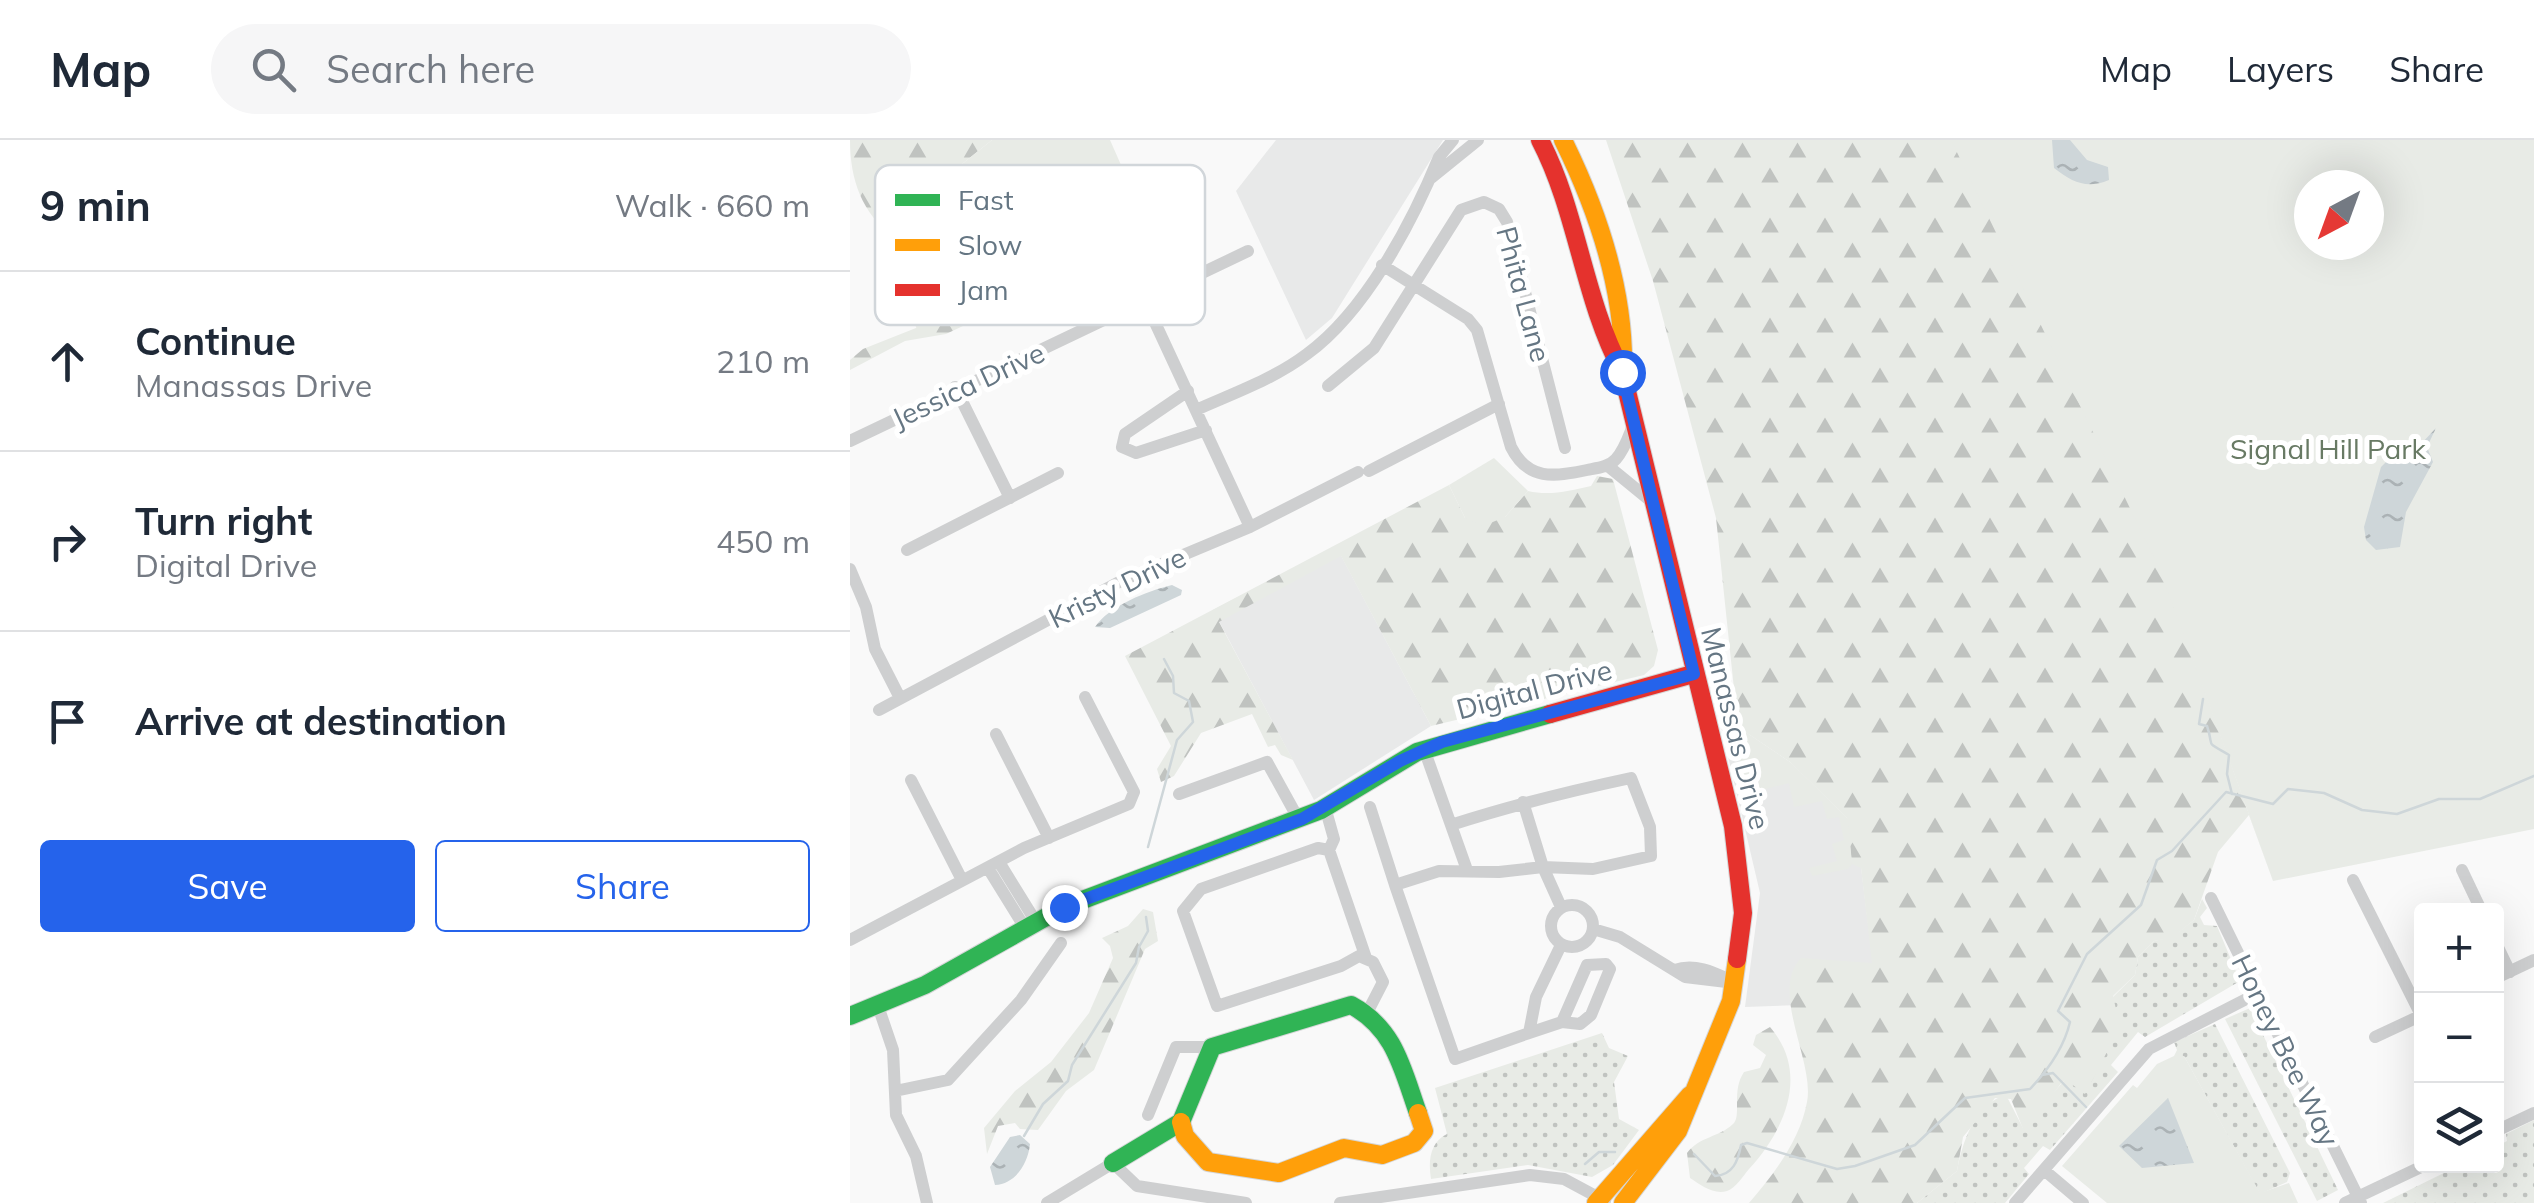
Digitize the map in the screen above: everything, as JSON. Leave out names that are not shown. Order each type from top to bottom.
[{"type":"street","points":[[1196,410],[1266,379],[1316,347],[1352,312],[1454,140]]},
{"type":"street","points":[[1431,178],[1478,140]]},
{"type":"street","name":"Manassas Drive","points":[[1540,140],[1566,194],[1604,332],[1622,372],[1738,852],[1743,913],[1735,983],[1711,1056],[1690,1094],[1601,1201]]},
{"type":"street","name":"Manassas Drive","points":[[1563,140],[1584,186],[1602,244],[1621,324],[1622,372]]},
{"type":"street","name":"Phita Lane","points":[[1414,284],[1461,210],[1484,202],[1498,209],[1507,222],[1565,448]]},
{"type":"street","name":"Jessica Drive","points":[[1205,273],[1248,252]]},
{"type":"street","points":[[1382,265],[1468,319],[1477,330],[1511,447],[1530,471],[1561,476],[1608,466],[1620,454],[1634,423]]},
{"type":"street","points":[[1328,386],[1370,353],[1414,284]]},
{"type":"street","name":"Jessica Drive","points":[[850,441],[1094,325]]},
{"type":"street","points":[[1155,325],[1250,527]]},
{"type":"street","points":[[956,388],[1010,498]]},
{"type":"street","points":[[1188,391],[1125,434],[1122,447],[1136,453],[1206,430]]},
{"type":"street","name":"Kristy Drive","points":[[879,710],[1121,581],[1250,527],[1500,404]]},
{"type":"street","points":[[1608,466],[1652,502]]},
{"type":"street","points":[[907,550],[1058,474]]},
{"type":"street","points":[[850,569],[866,606],[879,658],[900,698]]},
{"type":"street","name":"Digital Drive","points":[[850,1016],[925,985],[1031,925],[1098,893],[1325,808],[1424,749],[1694,674]]},
{"type":"street","points":[[851,937],[1049,838],[1122,808],[1134,796],[1085,697]]},
{"type":"street","points":[[996,734],[1049,838]]},
{"type":"street","points":[[1424,749],[1454,824],[1467,870]]},
{"type":"street","points":[[1179,794],[1267,762],[1299,820]]},
{"type":"street","points":[[1395,886],[1439,870],[1593,869],[1651,856],[1650,827],[1642,798],[1630,778],[1523,802],[1454,824]]},
{"type":"street","points":[[911,780],[962,880]]},
{"type":"street","points":[[1523,802],[1543,867],[1562,907]]},
{"type":"street","points":[[1370,807],[1455,1059],[1562,1022],[1580,1024],[1591,1015],[1610,969],[1606,964],[1587,965],[1562,1022]]},
{"type":"street","points":[[1325,808],[1334,838],[1328,850],[1366,958]]},
{"type":"street","points":[[1328,850],[1318,848],[1201,889],[1183,910],[1217,1006],[1341,966],[1360,956],[1373,962],[1382,982],[1367,1013]]},
{"type":"street","points":[[993,865],[1031,925]]},
{"type":"street","points":[[2462,870],[2478,903]]},
{"type":"street","points":[[2354,880],[2414,1001]]},
{"type":"street","name":"Honey Bee Way","points":[[2210,898],[2355,1201]]},
{"type":"street","points":[[1562,907],[1582,907],[1592,917],[1593,929],[1581,946],[1562,945],[1553,936],[1551,923],[1562,907]]},
{"type":"street","points":[[1593,929],[1620,937],[1686,977],[1735,983]]},
{"type":"street","points":[[896,1091],[948,1080],[1021,1000],[1061,943]]},
{"type":"street","points":[[1530,1033],[1536,997],[1562,945]]},
{"type":"street","points":[[2504,959],[2510,972]]},
{"type":"street","points":[[2504,975],[2534,960]]},
{"type":"street","points":[[2015,1203],[2149,1049],[2258,993]]},
{"type":"street","points":[[1148,1114],[1176,1047],[1212,1047],[1343,1004],[1367,1013],[1397,1047],[1424,1131],[1421,1139],[1382,1154],[1344,1148],[1278,1173],[1208,1162],[1185,1136],[1180,1122]]},
{"type":"street","points":[[878,1006],[893,1050],[896,1115],[916,1156],[927,1203]]},
{"type":"street","points":[[2375,1036],[2414,1018]]},
{"type":"street","points":[[1048,1203],[1180,1122],[1212,1047]]},
{"type":"street","name":"Manassas Drive","points":[[1623,1203],[1678,1131],[1690,1094]]},
{"type":"street","points":[[2504,1127],[2534,1113]]},
{"type":"street","points":[[1113,1163],[1137,1186],[1246,1203]]},
{"type":"street","points":[[2044,1170],[2083,1203]]},
{"type":"street","points":[[2355,1201],[2414,1171]]},
{"type":"street","points":[[1340,1203],[1530,1174],[1564,1179],[1601,1201]]},
{"type":"shaded area","points":[[1276,140],[1443,140],[1332,318],[1306,340],[1236,191]]},
{"type":"shaded area","points":[[1336,546],[1431,726],[1314,800],[1213,610]]},
{"type":"shaded area","points":[[1720,722],[1732,723],[1792,764],[1848,819],[1861,867],[1873,964],[1799,1005],[1745,1007],[1760,893]]},
{"type":"green space","points":[[850,140],[992,140],[961,165],[875,165],[875,219],[860,195],[852,169]]},
{"type":"green space","points":[[992,140],[1110,140],[1121,165],[961,165]]},
{"type":"green space","points":[[1606,140],[1999,140],[2033,213],[2273,881],[2249,815],[2218,852],[2194,920],[2172,938],[2154,941],[2138,957],[2135,975],[2113,996],[2120,1027],[2085,1094],[2066,1080],[2062,1082],[2029,1127],[2023,1129],[2011,1099],[1995,1098],[1963,1137],[1957,1171],[1917,1203],[1749,1203],[1792,1143],[1807,1102],[1805,1067],[1791,1008],[1792,972],[1801,958],[1872,963],[1861,868],[1852,864],[1847,818],[1790,762],[1738,727],[1716,518],[1653,281]]},
{"type":"green space","name":"Signal Hill Park","points":[[1951,140],[2534,140],[2534,829],[2273,881],[2161,572]]},
{"type":"green space","points":[[915,325],[940,325],[919,334]]},
{"type":"green space","points":[[965,325],[946,334],[905,341],[850,370],[850,360],[863,349],[921,326]]},
{"type":"green space","points":[[1494,458],[1528,491],[1505,517],[1483,526],[1465,518],[1449,485]]},
{"type":"green space","points":[[1597,476],[1613,479],[1658,650],[1654,666],[1644,675],[1431,726],[1341,556],[1219,622],[1293,760],[1281,755],[1275,745],[1268,747],[1252,714],[1201,733],[1174,776],[1161,782],[1157,769],[1171,746],[1125,656],[1449,485],[1465,518],[1505,517],[1528,491],[1575,490],[1591,486]]},
{"type":"green space","points":[[1732,723],[1790,762],[1848,819],[1852,864],[1848,869],[1812,876],[1809,868],[1837,861],[1832,844],[1844,840],[1839,817],[1827,819],[1822,801],[1794,807],[1789,783],[1747,794]]},
{"type":"green space","points":[[2202,899],[2207,908],[2200,917],[2204,925],[2217,926],[2240,981],[2145,1037],[2138,1032],[2111,1065],[2118,1072],[2050,1150],[2043,1146],[2024,1168],[2029,1174],[2005,1203],[1917,1203],[1957,1171],[1972,1126],[1995,1099],[2006,1095],[2023,1128],[2068,1076],[2113,997],[2135,975],[2138,957],[2154,941],[2172,937],[2194,920]]},
{"type":"green space","points":[[1143,909],[1153,912],[1158,941],[1145,949],[1094,1070],[1066,1091],[1038,1130],[1020,1129],[1015,1123],[998,1126],[987,1154],[984,1128],[1015,1091],[1051,1062],[1089,1013],[1113,958],[1110,946],[1102,938],[1128,926]]},
{"type":"green space","points":[[2250,1008],[2338,1190],[2317,1201],[2225,1019]]},
{"type":"green space","points":[[2215,1024],[2290,1173],[2287,1182],[2260,1194],[2184,1056],[2174,1056],[2174,1042]]},
{"type":"green space","points":[[1770,1027],[1789,1063],[1788,1101],[1782,1119],[1762,1154],[1736,1185],[1727,1191],[1712,1190],[1690,1178],[1687,1153],[1736,1120],[1740,1079],[1744,1072],[1760,1068],[1766,1055],[1753,1045],[1756,1035]]},
{"type":"green space","points":[[1602,1033],[1609,1048],[1628,1056],[1614,1082],[1619,1119],[1639,1130],[1613,1165],[1592,1177],[1528,1165],[1431,1179],[1432,1153],[1447,1134],[1435,1088]]},
{"type":"green space","points":[[2184,1056],[2260,1193],[2289,1183],[2298,1203],[2107,1203],[2062,1166],[2133,1085],[2137,1088],[2157,1064]]},
{"type":"green space","points":[[2534,1120],[2534,1203],[2383,1203],[2444,1173],[2504,1173],[2506,1134]]},
{"type":"water","points":[[2052,140],[2070,140],[2087,160],[2108,167],[2109,180],[2087,184],[2061,173],[2054,168]]},
{"type":"water","points":[[2436,428],[2427,447],[2433,462],[2406,512],[2400,547],[2376,550],[2366,540],[2364,527],[2381,467],[2396,452],[2420,445]]},
{"type":"water","points":[[1172,585],[1182,590],[1181,595],[1110,628],[1095,627],[1119,606]]},
{"type":"water","points":[[2168,1098],[2194,1163],[2142,1168],[2119,1146]]},
{"type":"water","points":[[1020,1135],[1030,1144],[1023,1165],[1009,1181],[995,1185],[990,1167],[1010,1137]]},
{"type":"waterway","points":[[1148,847],[1177,740],[1193,722],[1189,701],[1174,693],[1173,676],[1164,659]]},
{"type":"waterway","points":[[2203,699],[2199,724],[2207,726],[2211,744],[2229,755],[2227,774],[2232,794]]},
{"type":"waterway","points":[[1694,1154],[1715,1176],[1730,1170],[1741,1145],[1747,1143],[1837,1169],[1855,1166],[1915,1145],[1965,1098],[2030,1089],[2064,1041],[2070,1022],[2058,1011],[2087,954],[2141,905],[2157,860],[2172,851],[2226,792],[2273,804],[2288,789],[2324,793],[2362,810],[2397,814],[2439,799],[2480,799],[2534,776]]},
{"type":"waterway","points":[[1024,1136],[1043,1104],[1068,1081],[1072,1065],[1136,963],[1148,931],[1146,917]]},
{"type":"waterway","points":[[2042,1075],[2053,1073],[2086,1107]]},
{"type":"waterway","points":[[1585,1164],[1599,1152],[1615,1152]]},
{"type":"traffic: fast","points":[[850,1016],[925,985],[1064,907],[1321,810],[1417,752],[1550,714]]},
{"type":"traffic: fast","points":[[1113,1163],[1181,1122],[1212,1047],[1351,1005],[1387,1038],[1418,1113]]},
{"type":"traffic: slow","points":[[1563,140],[1607,252],[1619,311],[1623,371]]},
{"type":"traffic: slow","points":[[1623,1203],[1678,1131],[1731,1001],[1737,959]]},
{"type":"traffic: slow","points":[[1596,1203],[1690,1095]]},
{"type":"traffic: slow","points":[[1181,1122],[1185,1136],[1208,1162],[1279,1173],[1344,1148],[1382,1155],[1414,1143],[1424,1131],[1418,1113]]},
{"type":"traffic: jam","points":[[1540,140],[1563,197],[1598,314],[1622,371],[1733,826],[1743,913],[1737,959]]},
{"type":"traffic: jam","points":[[1550,714],[1693,674]]},
{"type":"route","points":[[1064,907],[1302,819],[1400,761],[1442,742],[1694,674],[1622,372]]}]
